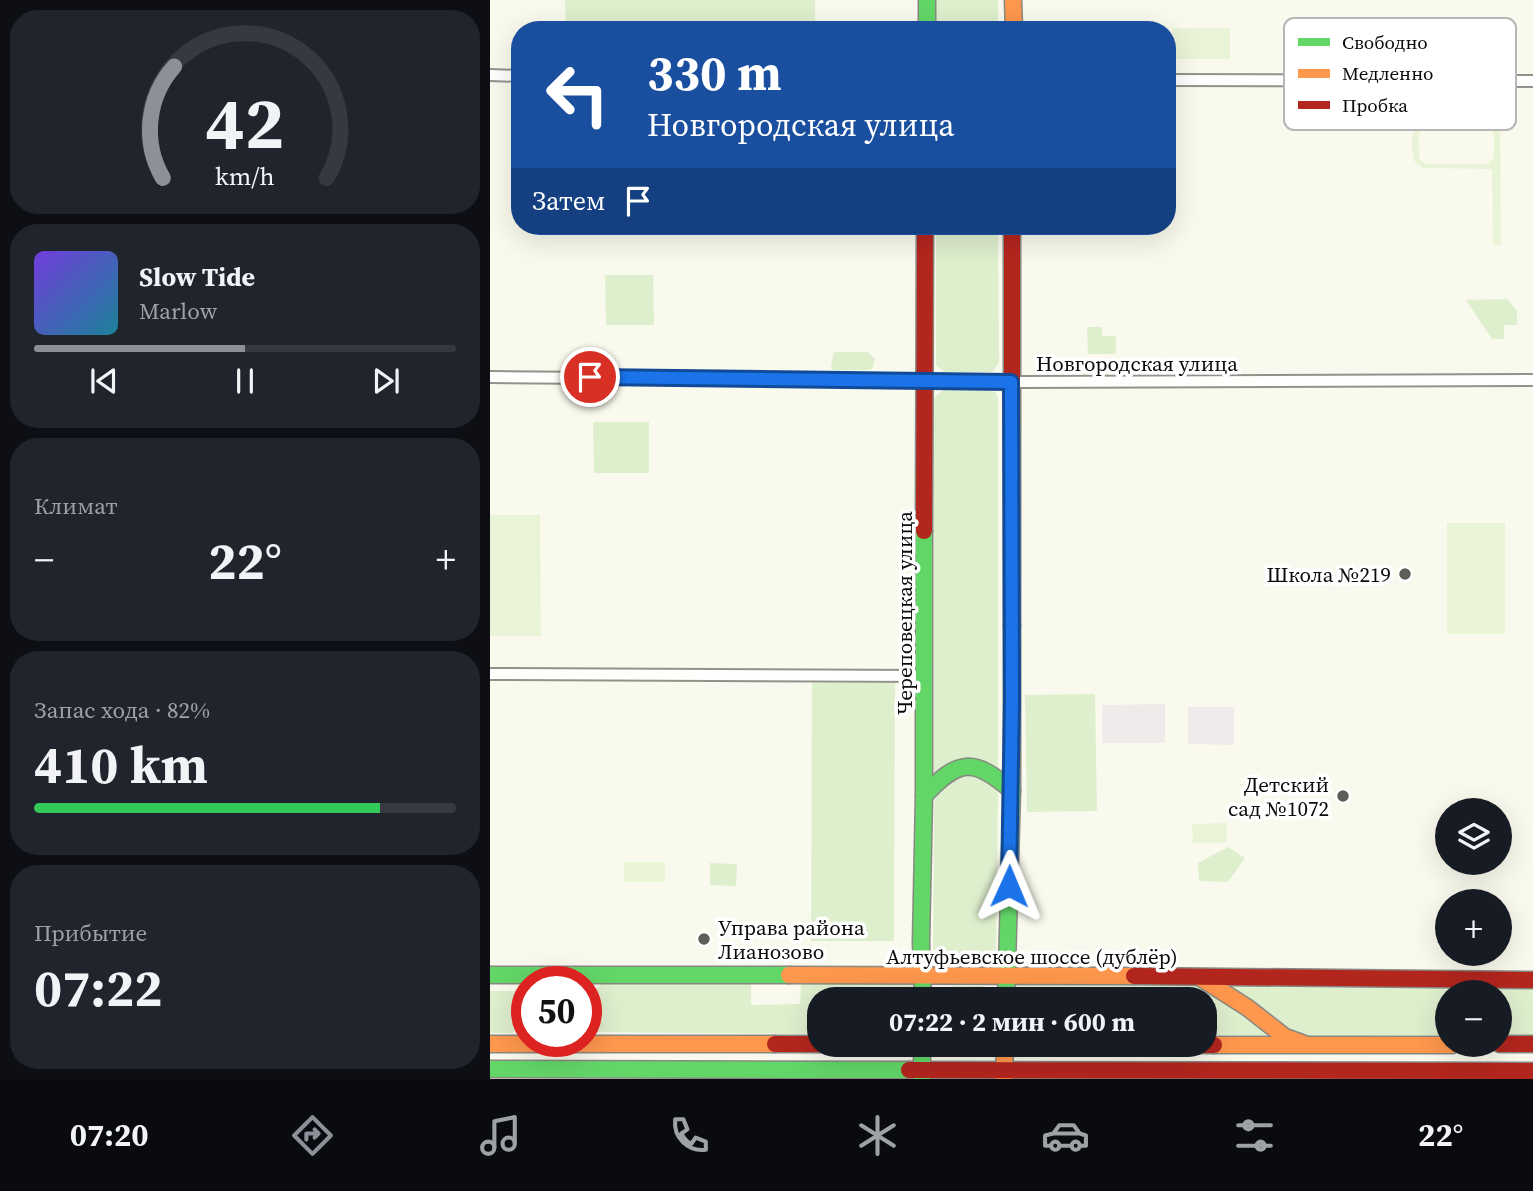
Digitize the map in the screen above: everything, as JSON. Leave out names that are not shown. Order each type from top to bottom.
[{"type":"main road","points":[[926,21],[927,0]]},
{"type":"main road","points":[[1013,0],[1013,21]]},
{"type":"main road","name":"Череповецкая улица","points":[[922,987],[925,235]]},
{"type":"main road","points":[[1007,987],[1012,791],[1012,235]]},
{"type":"main road","points":[[925,796],[945,773],[964,765],[990,772],[1012,791]]},
{"type":"main road","name":"Алтуфьевское шоссе (дублёр)","points":[[490,975],[511,975]]},
{"type":"main road","name":"Алтуфьевское шоссе (дублёр)","points":[[602,976],[1533,980]]},
{"type":"main road","points":[[1199,977],[1248,1007],[1285,1037],[1311,1046]]},
{"type":"main road","points":[[490,1044],[511,1044]]},
{"type":"main road","points":[[602,1044],[807,1045]]},
{"type":"main road","points":[[1512,1044],[1533,1044]]},
{"type":"main road","points":[[1217,1046],[1435,1045]]},
{"type":"main road","points":[[922,1057],[922,1075]]},
{"type":"main road","points":[[1004,1075],[1005,1057]]},
{"type":"main road","points":[[490,1069],[922,1075],[1533,1071]]},
{"type":"main road","points":[[523,1069],[539,1079]]},
{"type":"main road","points":[[1297,1071],[1320,1079]]},
{"type":"street","points":[[490,75],[511,76]]},
{"type":"street","points":[[1176,80],[1284,80]]},
{"type":"street","name":"Новгородская улица","points":[[490,377],[1011,382],[1533,380]]},
{"type":"street","points":[[490,674],[925,676]]},
{"type":"shaded area","points":[[1165,704],[1165,743],[1102,743],[1102,705]]},
{"type":"shaded area","points":[[1188,707],[1234,707],[1234,745],[1188,744]]},
{"type":"green space","points":[[565,0],[815,0],[815,21],[566,21]]},
{"type":"green space","points":[[935,0],[998,0],[998,21],[935,21]]},
{"type":"green space","points":[[1176,28],[1230,28],[1230,59],[1176,59]]},
{"type":"green space","points":[[1414,130],[1421,130],[1418,139],[1420,160],[1427,164],[1488,164],[1494,158],[1494,136],[1491,130],[1500,130],[1501,245],[1493,245],[1492,169],[1423,168],[1415,162]]},
{"type":"green space","points":[[936,235],[998,235],[999,363],[992,372],[944,372],[936,365]]},
{"type":"green space","points":[[605,275],[653,275],[654,325],[606,325]]},
{"type":"green space","points":[[1507,299],[1517,311],[1517,325],[1504,325],[1504,339],[1492,339],[1466,300]]},
{"type":"green space","points":[[1087,327],[1102,327],[1102,336],[1116,336],[1116,354],[1088,354]]},
{"type":"green space","points":[[868,352],[875,359],[872,369],[833,370],[833,354]]},
{"type":"green space","points":[[943,390],[989,390],[995,392],[998,398],[998,772],[980,764],[959,760],[934,772],[934,398]]},
{"type":"green space","points":[[593,422],[649,422],[649,473],[594,473]]},
{"type":"green space","points":[[490,515],[540,515],[541,636],[490,636]]},
{"type":"green space","points":[[1447,523],[1505,523],[1505,634],[1447,634]]},
{"type":"green space","points":[[812,683],[895,683],[894,941],[811,941]]},
{"type":"green space","points":[[1095,694],[1097,811],[1027,812],[1025,695]]},
{"type":"green space","points":[[971,771],[991,781],[998,793],[996,958],[989,964],[941,965],[933,959],[934,805],[939,790],[946,781]]},
{"type":"green space","points":[[1226,823],[1227,842],[1193,843],[1192,824]]},
{"type":"green space","points":[[1228,847],[1245,858],[1228,882],[1199,881],[1198,863]]},
{"type":"green space","points":[[624,862],[665,862],[665,882],[624,882]]},
{"type":"green space","points":[[710,863],[737,864],[736,886],[710,885]]},
{"type":"green space","points":[[606,981],[751,982],[751,1005],[800,1004],[801,982],[904,983],[913,987],[807,987],[807,1034],[602,1032],[602,984]]},
{"type":"green space","points":[[1020,982],[1198,983],[1204,987],[1013,987]]},
{"type":"green space","points":[[1228,984],[1435,984],[1435,1035],[1306,1036],[1289,1030]]},
{"type":"green space","points":[[1512,984],[1533,984],[1533,1035],[1512,1035]]},
{"type":"green space","points":[[985,986],[987,987],[951,987]]},
{"type":"green space","points":[[490,991],[511,991],[511,1033],[490,1033]]},
{"type":"green space","points":[[1217,996],[1267,1029],[1264,1035],[1217,1035]]},
{"type":"traffic: fast","points":[[927,0],[927,21]]},
{"type":"traffic: fast","points":[[923,987],[924,531]]},
{"type":"traffic: fast","points":[[1006,987],[1012,791],[1012,625]]},
{"type":"traffic: fast","points":[[924,796],[947,775],[966,767],[987,772],[1012,791]]},
{"type":"traffic: fast","points":[[490,975],[789,975]]},
{"type":"traffic: fast","points":[[922,1057],[922,1079]]},
{"type":"traffic: fast","points":[[490,1069],[909,1070]]},
{"type":"traffic: slow","points":[[1013,0],[1014,21]]},
{"type":"traffic: slow","points":[[789,975],[1134,976]]},
{"type":"traffic: slow","points":[[1201,978],[1248,1008],[1285,1037],[1302,1043]]},
{"type":"traffic: slow","points":[[490,1044],[775,1044]]},
{"type":"traffic: slow","points":[[1217,1045],[1435,1045]]},
{"type":"traffic: slow","points":[[1004,1079],[1005,1057]]},
{"type":"traffic: jam","points":[[924,531],[925,235]]},
{"type":"traffic: jam","points":[[1012,235],[1012,625]]},
{"type":"traffic: jam","points":[[1134,976],[1533,980]]},
{"type":"traffic: jam","points":[[775,1044],[807,1044]]},
{"type":"traffic: jam","points":[[1512,1044],[1533,1044]]},
{"type":"traffic: jam","points":[[909,1070],[1533,1071]]},
{"type":"place","name":"Школа №219","points":[[1405,574]]},
{"type":"place","name":"Детский сад №1072","points":[[1343,796]]},
{"type":"place","name":"Управа района Лианозово","points":[[704,939]]},
{"type":"route","points":[[590,377],[1011,382],[1012,791],[1009,886]]}]
